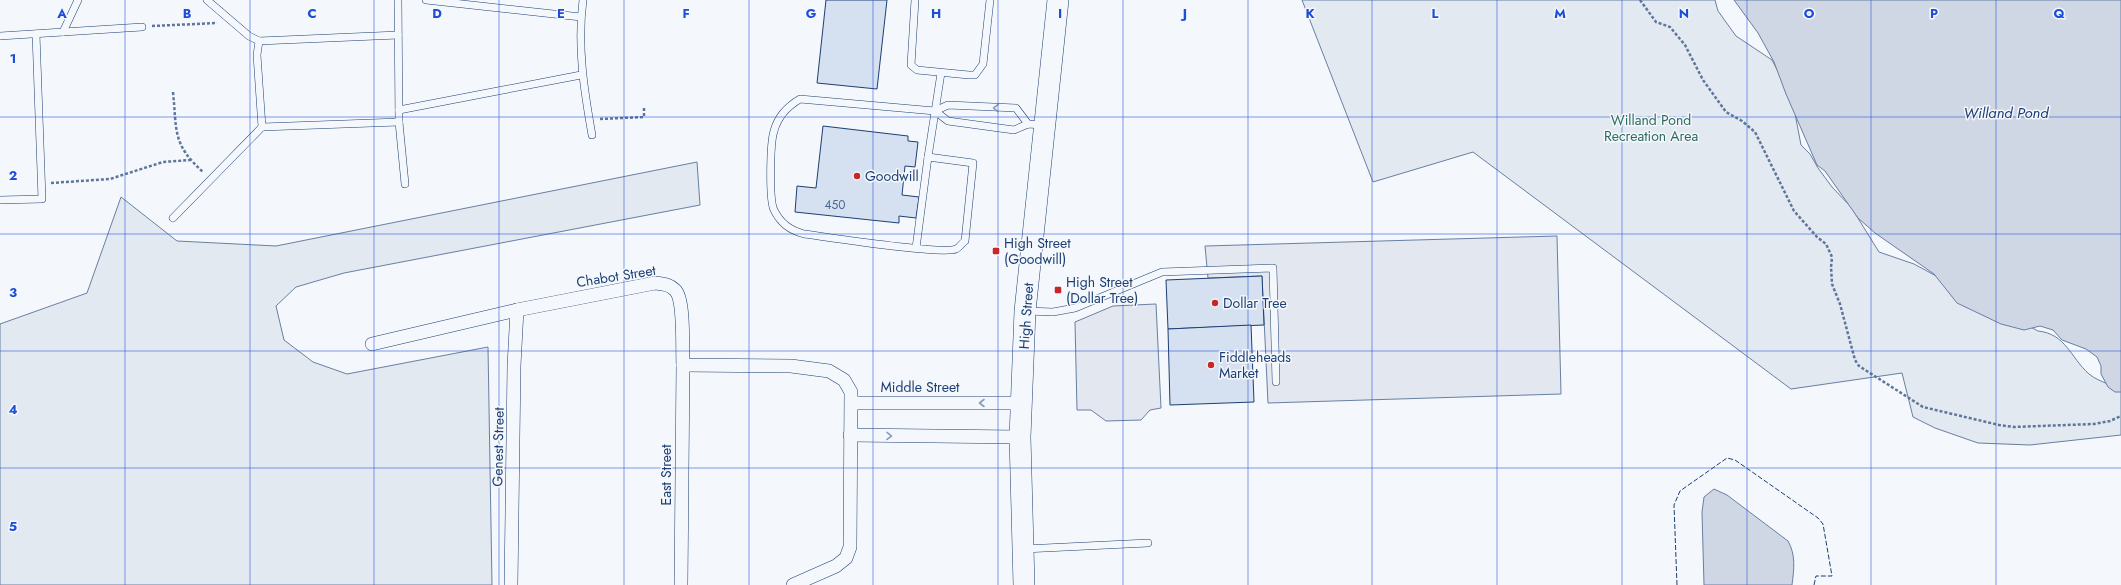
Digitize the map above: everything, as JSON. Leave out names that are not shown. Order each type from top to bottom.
[{"type":"main road","name":"High Street","points":[[1024,585],[1020,437],[1025,311],[1036,124],[1058,0]]},
{"type":"street","name":"Chabot Street","points":[[372,344],[517,310],[655,283],[667,284],[676,291],[681,300],[683,365]]},
{"type":"street","name":"Genest Street","points":[[511,585],[514,366],[517,310]]},
{"type":"street","points":[[683,365],[791,366],[829,371],[844,380],[851,392],[850,547],[846,558],[836,566],[793,585]]},
{"type":"street","name":"East Street","points":[[681,585],[683,365]]},
{"type":"street","name":"Middle Street","points":[[852,403],[1021,403]]},
{"type":"street","points":[[850,435],[1020,437]]},
{"type":"lane","points":[[64,32],[78,0]]},
{"type":"lane","points":[[207,0],[259,41],[398,35]]},
{"type":"lane","points":[[398,0],[399,122],[405,184]]},
{"type":"lane","points":[[426,0],[580,17]]},
{"type":"lane","points":[[583,0],[580,17],[581,75],[592,135]]},
{"type":"lane","points":[[915,0],[911,65],[917,70],[969,75],[975,75],[983,64],[990,0]]},
{"type":"lane","points":[[0,36],[142,26]]},
{"type":"lane","points":[[0,200],[42,199],[36,34]]},
{"type":"lane","points":[[259,41],[257,55],[262,127]]},
{"type":"lane","points":[[916,248],[941,72]]},
{"type":"lane","points":[[399,110],[581,75]]},
{"type":"lane","points":[[928,157],[973,163],[965,241],[956,249],[947,250],[916,248],[804,234],[790,230],[779,219],[773,208],[770,193],[773,132],[779,118],[789,106],[800,99],[935,111],[948,106],[1016,108],[1036,124]]},
{"type":"lane","points":[[935,111],[948,121],[1014,130],[1036,124]]},
{"type":"lane","points":[[173,218],[262,127],[399,122]]},
{"type":"lane","points":[[1025,311],[1053,312],[1075,308],[1162,272],[1273,268],[1276,382]]},
{"type":"lane","points":[[1023,549],[1148,543]]},
{"type":"path","points":[[1640,0],[1656,22],[1670,28],[1685,45],[1703,80],[1726,112],[1742,121],[1755,132],[1794,211],[1817,237],[1826,244],[1832,256],[1832,284],[1840,304],[1855,360],[1859,366],[1923,407],[1999,425],[2014,427],[2094,424],[2110,421],[2121,416]]},
{"type":"path","points":[[142,26],[233,22]]},
{"type":"path","points":[[173,92],[179,144],[190,160],[210,180]]},
{"type":"path","points":[[589,120],[644,117],[644,107]]},
{"type":"path","points":[[42,183],[110,179],[163,162],[190,160]]},
{"type":"green space","name":"Willand Pond Recreation Area","points":[[1302,0],[1715,0],[1718,11],[1736,36],[1772,60],[1795,104],[1801,145],[1810,154],[1832,187],[1851,207],[1879,252],[1914,264],[2038,331],[2055,337],[2067,347],[2089,374],[2096,379],[2108,384],[2121,378],[2121,435],[2030,445],[1978,443],[1935,428],[1913,417],[1902,373],[1791,389],[1473,152],[1373,182]]},
{"type":"green space","points":[[697,162],[700,205],[344,273],[296,287],[276,306],[284,340],[313,362],[347,374],[488,347],[492,585],[0,585],[0,324],[87,293],[121,197],[177,241],[276,246]]},
{"type":"shaded area","points":[[1557,236],[1561,394],[1268,403],[1262,276],[1208,278],[1205,246]]},
{"type":"shaded area","points":[[1156,304],[1161,408],[1150,410],[1141,420],[1106,421],[1091,410],[1077,410],[1075,322],[1113,306]]},
{"type":"water","name":"Willand Pond","points":[[1734,0],[2121,0],[2121,392],[2115,392],[2108,387],[2101,374],[2101,366],[2097,357],[2086,349],[2062,340],[2053,330],[2040,326],[2024,330],[2001,324],[1957,303],[1934,274],[1875,233],[1858,218],[1825,171],[1817,165],[1786,94],[1774,62],[1758,33]]},
{"type":"water","points":[[1714,489],[1727,495],[1788,541],[1791,546],[1794,568],[1792,585],[1704,585],[1702,512],[1704,497]]},
{"type":"building","points":[[826,0],[887,0],[877,89],[817,83]]},
{"type":"building","points":[[823,126],[908,136],[908,141],[918,142],[915,167],[905,166],[902,195],[919,197],[916,218],[899,216],[899,223],[795,212],[797,186],[816,188]]},
{"type":"building","name":"Dollar Tree","points":[[1262,276],[1264,325],[1168,329],[1166,280]]},
{"type":"building","name":"Fiddleheads Market","points":[[1251,325],[1254,402],[1170,405],[1168,329]]},
{"type":"fence","points":[[1677,585],[1674,505],[1680,491],[1727,458],[1735,460],[1818,518],[1823,524],[1832,576],[1816,576],[1814,585]]},
{"type":"place","name":"Goodwill","points":[[857,176]]},
{"type":"place","name":"High Street (Goodwill)","points":[[996,251]]},
{"type":"place","name":"High Street (Dollar Tree)","points":[[1058,290]]},
{"type":"place","name":"Dollar Tree","points":[[1215,303]]},
{"type":"place","name":"Fiddleheads Market","points":[[1211,365]]}]
